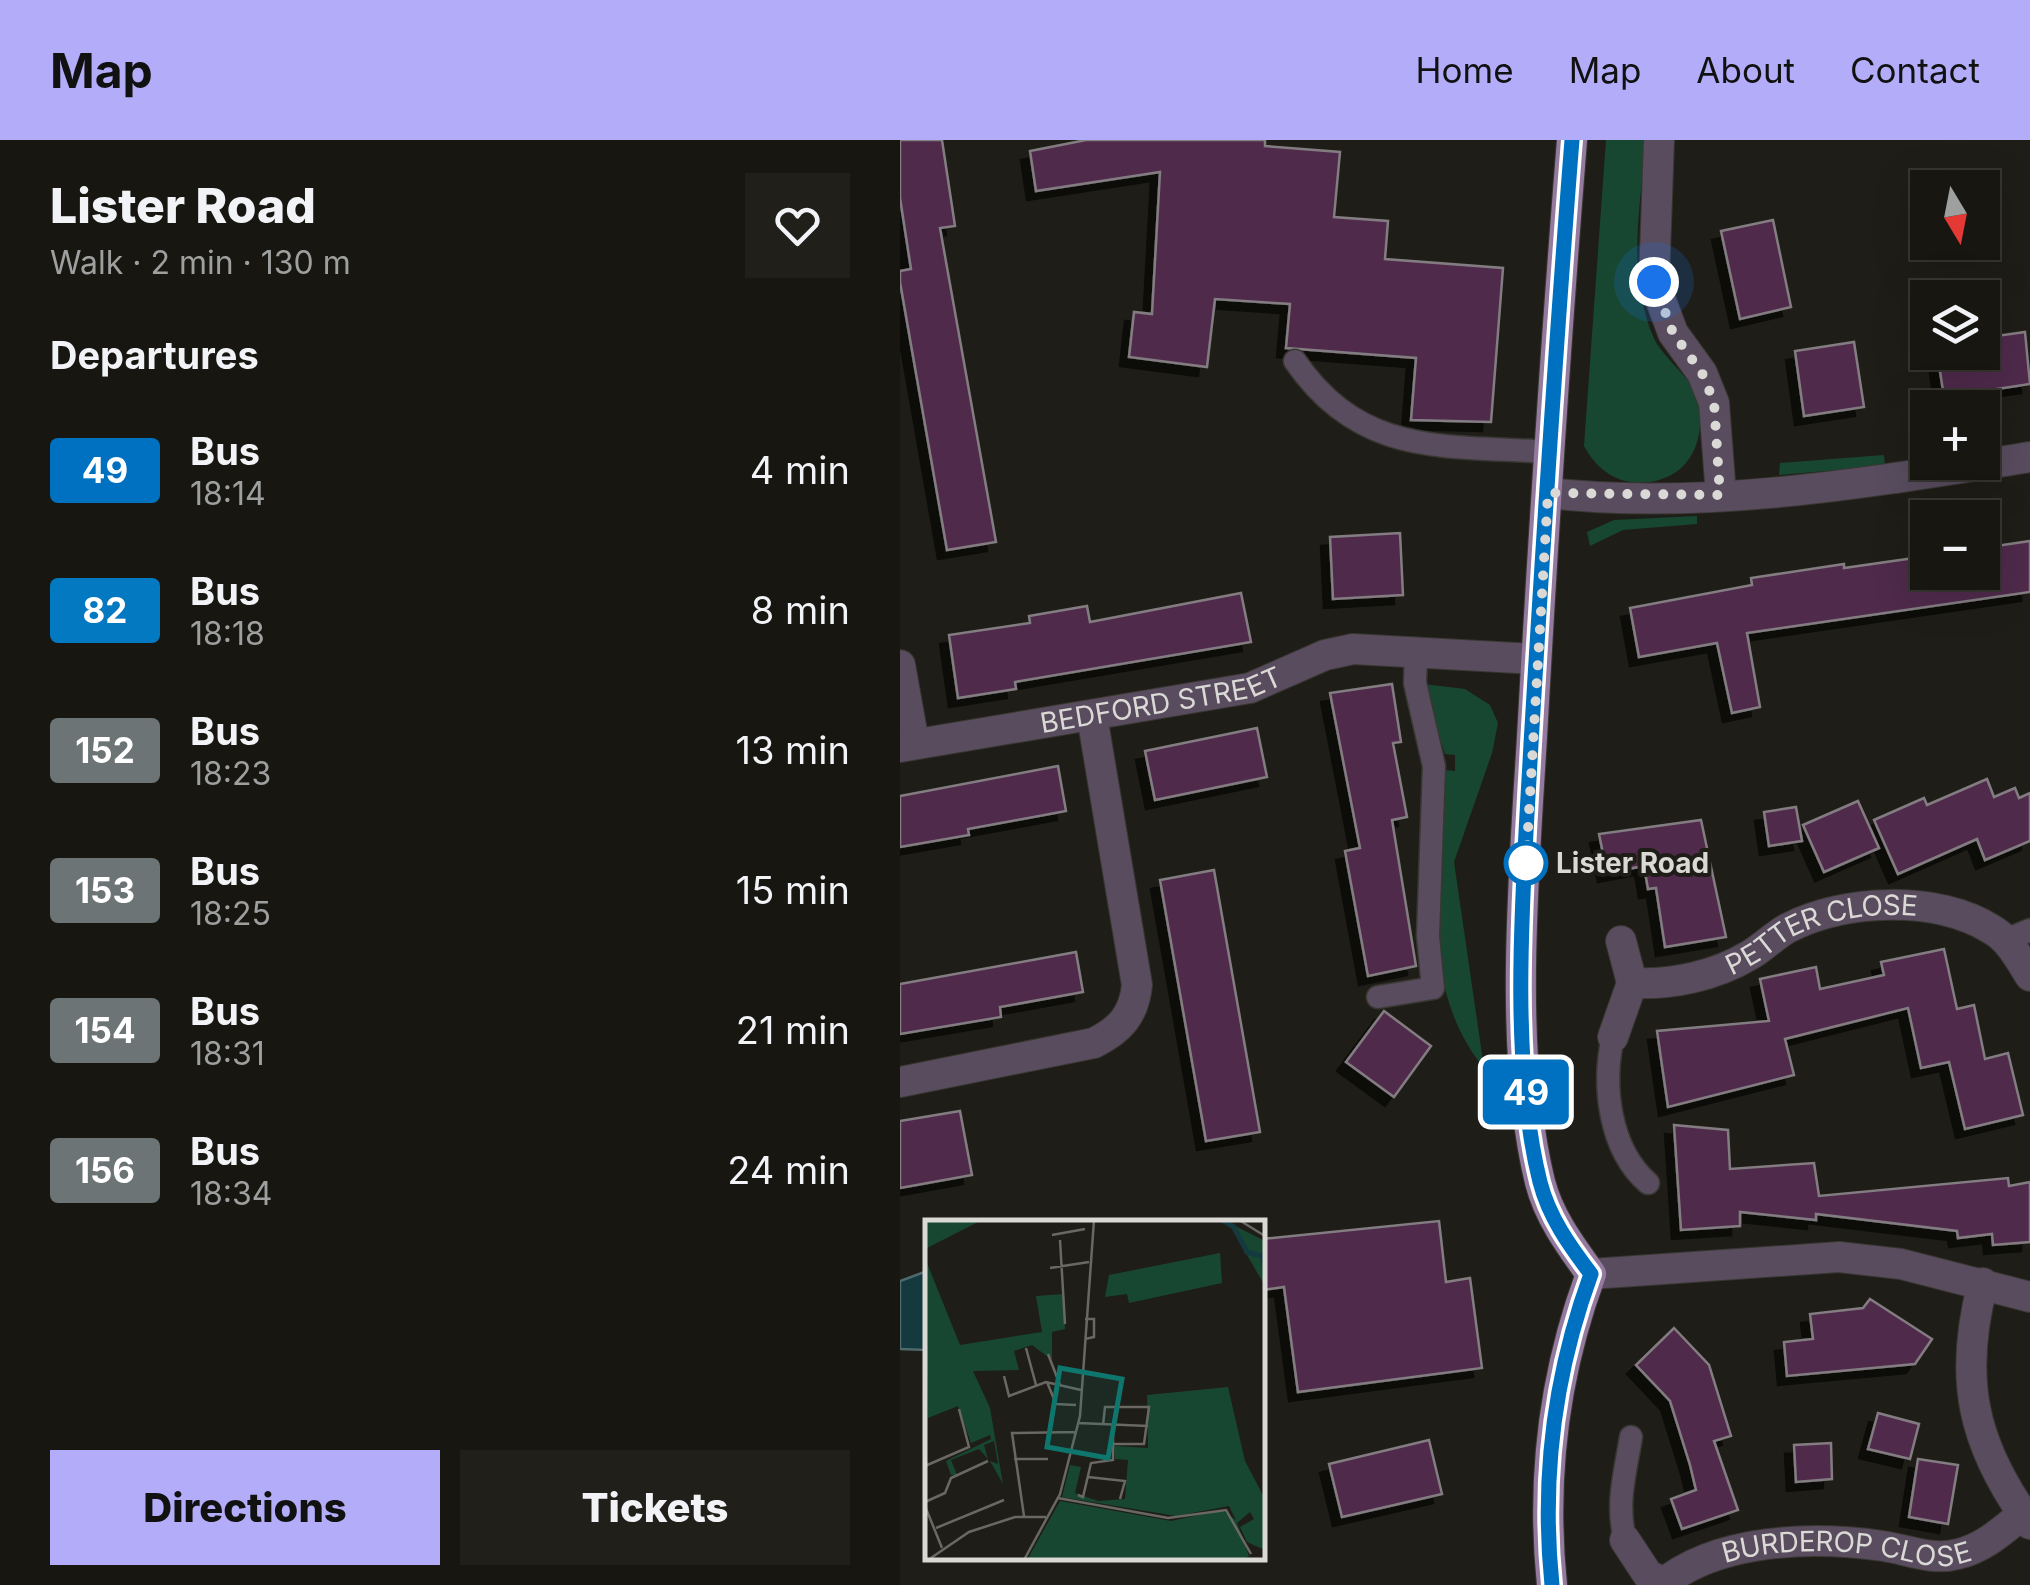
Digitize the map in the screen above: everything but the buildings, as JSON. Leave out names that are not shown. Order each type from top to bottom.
[{"type":"main road","points":[[1552,1585],[1548,1479],[1552,1421],[1563,1366],[1591,1274],[1547,1206],[1528,1127],[1524,988],[1536,659],[1572,140]]},
{"type":"street","points":[[1658,140],[1654,282],[1673,333],[1702,373],[1714,402],[1720,495]]},
{"type":"street","points":[[1548,493],[1720,495],[1826,489],[2030,457]]},
{"type":"street","name":"BEDFORD STREET","points":[[907,745],[1250,688],[1325,655],[1353,649],[1416,649],[1536,659]]},
{"type":"street","points":[[900,665],[907,745]]},
{"type":"street","points":[[900,1082],[1094,1043],[1111,1035],[1131,1013],[1137,985],[1092,716]]},
{"type":"street","name":"PETTER CLOSE","points":[[1632,982],[1694,978],[1743,958],[1811,919],[1906,906],[1953,914],[2018,935],[2030,976]]},
{"type":"street","points":[[1613,1037],[1632,982],[1621,940]]},
{"type":"street","points":[[1591,1274],[1839,1257],[1901,1264],[2030,1298]]},
{"type":"street","name":"BURDEROP CLOSE","points":[[1625,1540],[1648,1575],[1662,1584],[1729,1553],[1794,1542],[1862,1544],[1926,1556],[1956,1555],[2026,1519],[1987,1444],[1969,1383],[1970,1335],[1984,1284]]},
{"type":"lane","points":[[1295,361],[1318,394],[1356,422],[1398,441],[1549,452]]},
{"type":"lane","points":[[1378,997],[1433,988],[1428,936],[1434,766],[1414,683],[1416,649]]},
{"type":"lane","points":[[1613,1037],[1608,1080],[1612,1116],[1630,1162],[1648,1183]]},
{"type":"lane","name":"BURDEROP CLOSE","points":[[1625,1540],[1618,1513],[1619,1490],[1631,1437]]},
{"type":"green space","points":[[1606,140],[1646,140],[1637,240],[1642,300],[1657,344],[1691,385],[1699,406],[1700,430],[1693,452],[1680,469],[1650,482],[1630,482],[1608,474],[1584,446]]},
{"type":"green space","points":[[1884,455],[1885,466],[1779,475],[1780,463]]},
{"type":"green space","points":[[1697,516],[1697,524],[1623,530],[1590,546],[1587,532],[1614,520]]},
{"type":"green space","points":[[1423,684],[1465,689],[1490,705],[1498,723],[1492,753],[1454,862],[1484,1068],[1463,1036],[1440,964],[1435,886],[1437,846],[1445,770],[1455,771],[1455,755],[1445,754]]},
{"type":"water","points":[[925,1272],[925,1350],[900,1349],[900,1281]]},
{"type":"bus line","name":"49","points":[[1552,1585],[1548,1479],[1552,1421],[1563,1366],[1591,1274],[1547,1206],[1540,1182],[1528,1127],[1523,1006],[1528,796],[1572,140]]},
{"type":"place","name":"Lister Road","points":[[1526,863]]},
{"type":"route","points":[[1526,863],[1548,493],[1586,497],[1720,495],[1714,402],[1702,373],[1665,317],[1654,282]]}]
